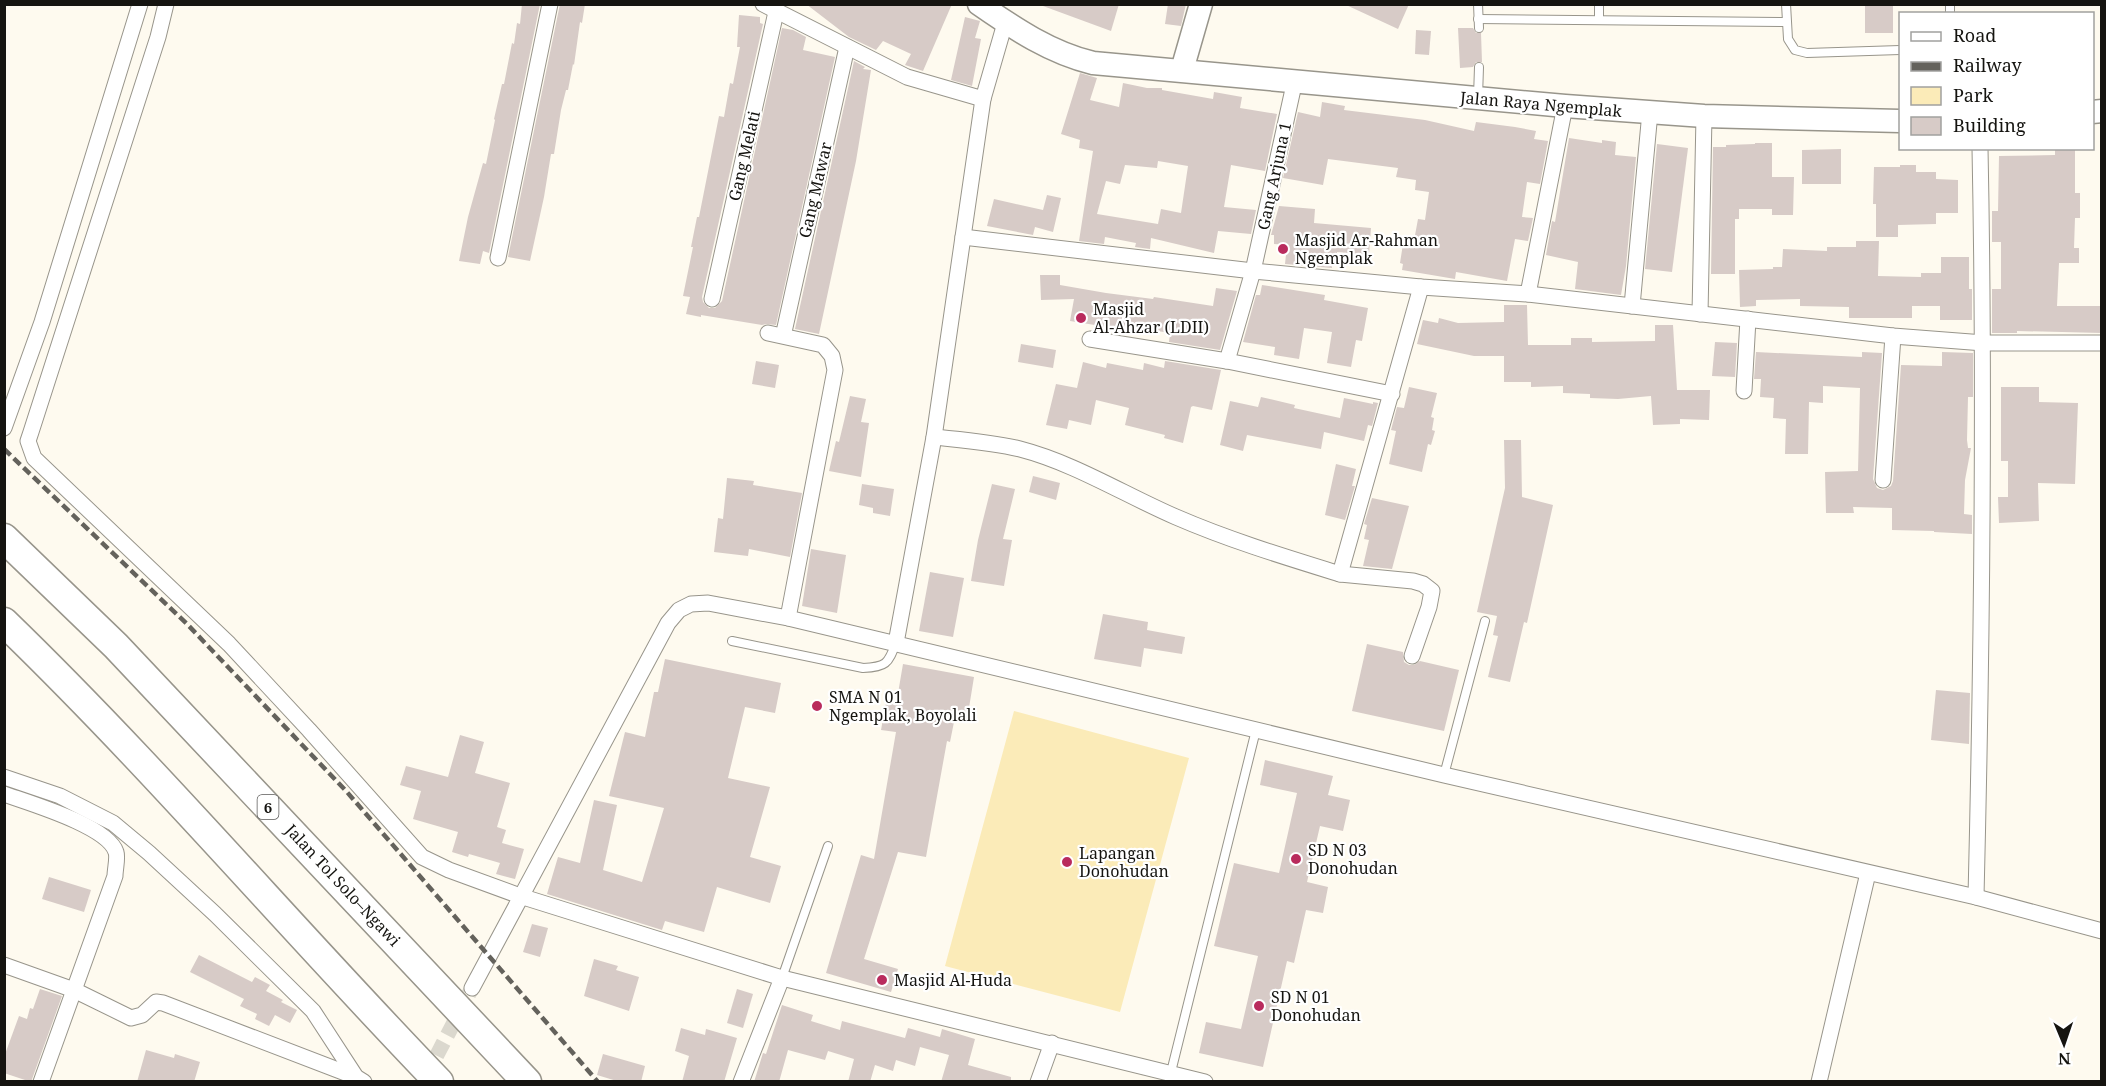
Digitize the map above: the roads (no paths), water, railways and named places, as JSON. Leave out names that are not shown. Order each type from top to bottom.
[{"type":"highway","name":"Jalan Tol Solo–Ngawi","points":[[4,538],[116,646],[527,1082]]},
{"type":"highway","points":[[4,622],[70,686],[371,1012],[439,1082]]},
{"type":"main road","name":"Jalan Raya Ngemplak","points":[[979,4],[1005,23],[1068,57],[1093,63],[1295,80],[1478,99],[1704,116],[1899,120]]},
{"type":"main road","points":[[1182,70],[1201,4]]},
{"type":"street","points":[[4,428],[42,322],[140,4]]},
{"type":"street","points":[[166,4],[158,37],[28,441],[34,458],[229,644],[422,857],[449,870],[520,896],[782,978],[1205,1082]]},
{"type":"street","points":[[498,258],[550,4]]},
{"type":"street","points":[[770,8],[907,77],[983,99]]},
{"type":"street","name":"Gang Melati","points":[[712,299],[770,8]]},
{"type":"street","points":[[896,643],[934,437],[983,99],[1005,23]]},
{"type":"street","name":"Gang Mawar","points":[[784,332],[847,47]]},
{"type":"street","name":"Gang Arjuna 1","points":[[1227,362],[1253,271],[1295,80]]},
{"type":"street","points":[[1527,294],[1565,106]]},
{"type":"street","points":[[1632,306],[1650,112]]},
{"type":"street","points":[[1700,314],[1704,116]]},
{"type":"street","points":[[1976,897],[1982,669],[1984,343],[1980,150]]},
{"type":"street","points":[[963,237],[1253,271],[1421,287],[1527,294],[1893,336],[1984,343],[2102,343]]},
{"type":"street","points":[[1341,574],[1421,287]]},
{"type":"street","points":[[1744,391],[1748,319]]},
{"type":"street","points":[[768,333],[823,345],[832,356],[835,370],[788,618]]},
{"type":"street","points":[[1883,480],[1893,336]]},
{"type":"street","points":[[1090,339],[1227,362],[1392,394]]},
{"type":"street","points":[[934,437],[983,441],[1022,449],[1060,463],[1176,517],[1226,537],[1341,574],[1423,584],[1432,591],[1429,607],[1412,656]]},
{"type":"street","points":[[472,988],[668,623],[679,610],[691,604],[708,603],[788,618],[896,643],[1444,775],[1976,897],[2102,931]]},
{"type":"street","points":[[4,777],[60,796],[113,823],[149,853],[215,914],[313,1011],[360,1079]]},
{"type":"street","points":[[4,794],[80,821],[108,841],[116,852],[115,876],[41,1082]]},
{"type":"street","points":[[1819,1082],[1868,873]]},
{"type":"street","points":[[4,965],[74,990],[131,1018],[142,1015],[156,1002],[163,1003],[360,1079]]},
{"type":"street","points":[[741,1082],[782,978]]},
{"type":"street","points":[[1038,1082],[1052,1043]]},
{"type":"lane","points":[[1478,4],[1478,24],[1599,21],[1786,22]]},
{"type":"lane","points":[[1599,4],[1599,21]]},
{"type":"lane","points":[[1785,4],[1788,39],[1795,50],[1807,53],[1899,50]]},
{"type":"lane","points":[[1478,99],[1479,67]]},
{"type":"lane","points":[[1444,775],[1485,621]]},
{"type":"lane","points":[[732,640],[863,668],[881,667],[890,660],[896,643]]},
{"type":"lane","points":[[1171,1072],[1256,730]]},
{"type":"lane","points":[[782,978],[828,846]]},
{"type":"tunnel","points":[[426,1076],[472,988]]},
{"type":"railway","points":[[4,449],[187,624],[347,792],[598,1082]]},
{"type":"place","name":"Masjid Ar-Rahman Ngemplak","points":[[1283,249]]},
{"type":"place","name":"Masjid Al-Ahzar (LDII)","points":[[1081,318]]},
{"type":"place","name":"SMA N 01 Ngemplak, Boyolali","points":[[817,706]]},
{"type":"place","name":"SD N 03 Donohudan","points":[[1296,859]]},
{"type":"place","name":"Lapangan Donohudan","points":[[1067,862]]},
{"type":"place","name":"Masjid Al-Huda","points":[[882,980]]},
{"type":"place","name":"SD N 01 Donohudan","points":[[1259,1006]]}]
